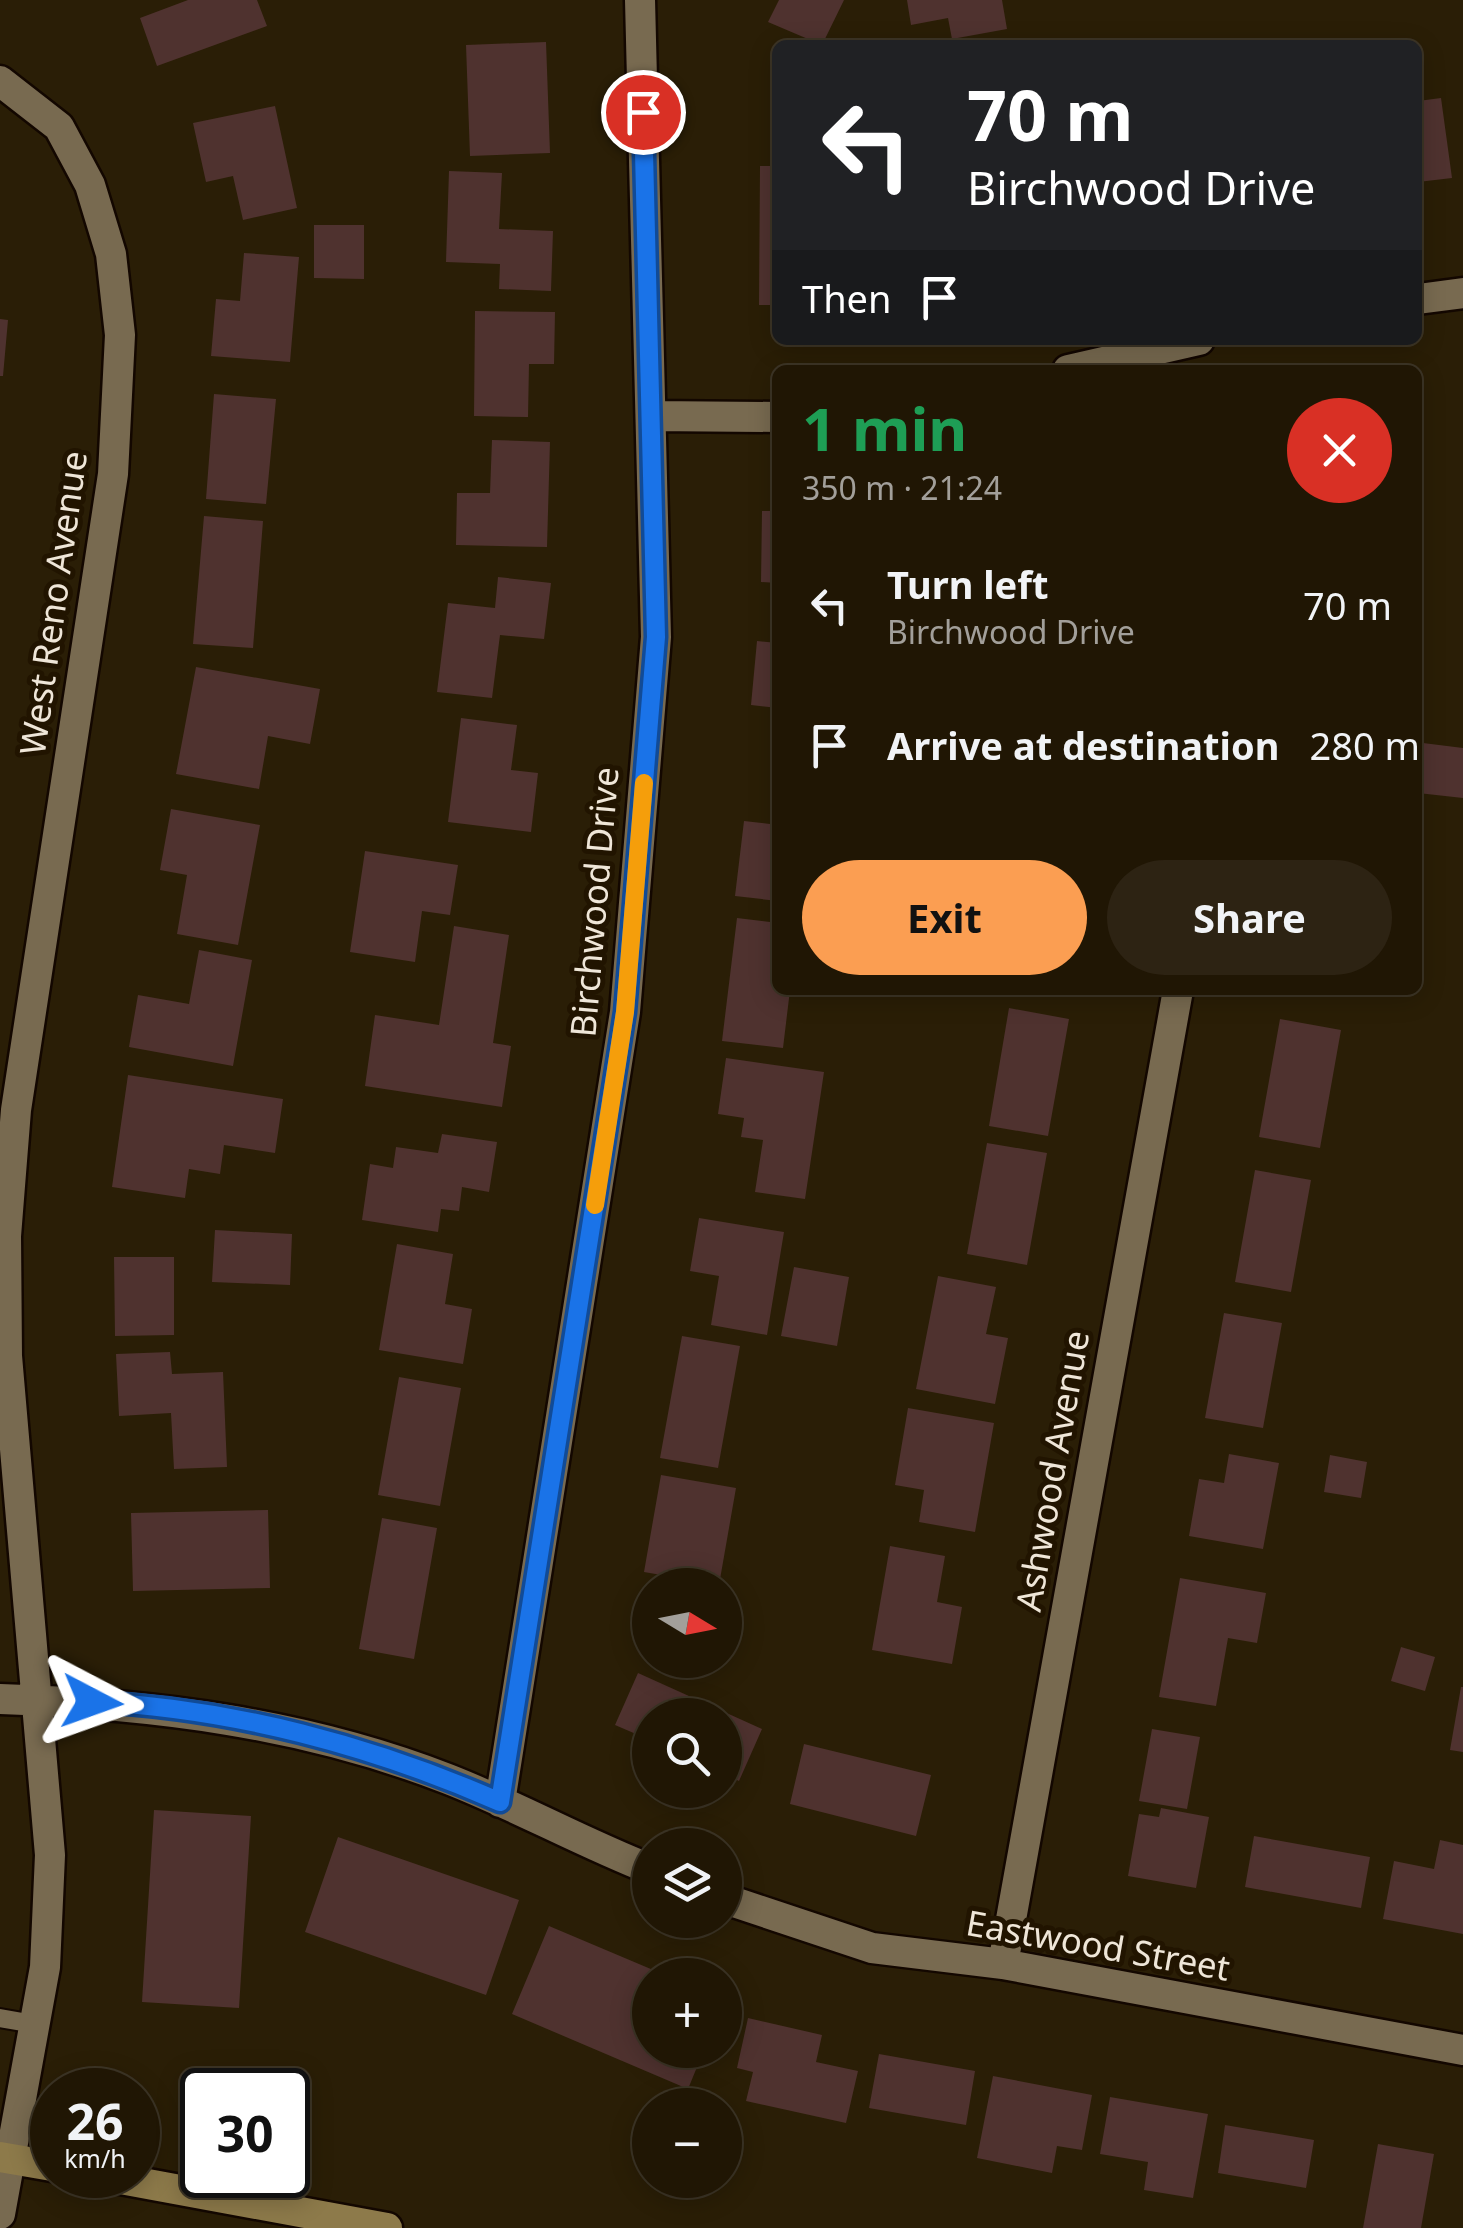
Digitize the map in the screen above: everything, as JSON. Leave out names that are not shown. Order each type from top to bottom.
[{"type":"street","name":"Birchwood Drive","points":[[500,1802],[625,1012],[656,637],[640,0]]},
{"type":"street","name":"West Reno Avenue","points":[[0,81],[58,127],[90,185],[111,254],[120,335],[113,474],[16,1110],[6,1236],[7,1356],[50,1856],[45,1967],[6,2158],[0,2214]]},
{"type":"street","points":[[1422,298],[1463,292]]},
{"type":"street","points":[[1112,365],[1147,361],[1187,345]]},
{"type":"street","points":[[651,416],[772,417]]},
{"type":"street","name":"Ashwood Avenue","points":[[1002,1964],[1177,995]]},
{"type":"street","points":[[0,1700],[125,1704],[235,1719],[342,1744],[447,1778],[632,1861]]},
{"type":"street","name":"Eastwood Street","points":[[742,1905],[872,1948],[1002,1964],[1463,2050]]},
{"type":"street","points":[[160,2187],[343,2224],[387,2228]]},
{"type":"lane","points":[[0,2018],[34,2024]]},
{"type":"building","points":[[188,0],[257,0],[267,26],[157,66],[140,18]]},
{"type":"building","points":[[779,0],[844,0],[824,40],[810,40],[768,22]]},
{"type":"building","points":[[907,0],[1002,0],[1007,29],[952,39],[948,18],[911,25]]},
{"type":"building","points":[[546,42],[550,153],[470,156],[466,45]]},
{"type":"building","points":[[1441,98],[1452,178],[1422,182],[1422,100]]},
{"type":"building","points":[[275,106],[297,208],[243,220],[233,176],[206,182],[193,123]]},
{"type":"building","points":[[760,166],[772,166],[772,305],[759,305]]},
{"type":"building","points":[[449,171],[502,173],[499,229],[553,231],[551,291],[499,289],[500,264],[446,262]]},
{"type":"building","points":[[314,225],[364,225],[364,279],[314,278]]},
{"type":"building","points":[[244,253],[299,257],[290,362],[211,356],[216,299],[240,301]]},
{"type":"building","points":[[475,311],[555,312],[554,364],[529,364],[528,417],[474,416]]},
{"type":"building","points":[[0,319],[8,320],[3,376],[0,376]]},
{"type":"building","points":[[214,394],[276,399],[266,504],[206,499]]},
{"type":"building","points":[[492,440],[550,442],[547,547],[456,545],[457,493],[490,493]]},
{"type":"building","points":[[762,511],[772,511],[772,583],[761,582]]},
{"type":"building","points":[[204,516],[263,521],[253,648],[193,644]]},
{"type":"building","points":[[498,577],[551,583],[544,639],[500,635],[492,698],[437,692],[448,603],[495,608]]},
{"type":"building","points":[[757,641],[772,642],[772,707],[751,705]]},
{"type":"building","points":[[196,667],[320,689],[310,744],[268,736],[259,789],[176,774]]},
{"type":"building","points":[[461,718],[517,725],[511,770],[538,773],[531,832],[448,822]]},
{"type":"building","points":[[1423,743],[1463,748],[1463,798],[1422,793]]},
{"type":"building","points":[[772,806],[772,900],[735,896],[744,821],[770,824]]},
{"type":"building","points":[[171,809],[260,825],[238,945],[177,934],[187,875],[160,870]]},
{"type":"building","points":[[365,851],[458,865],[450,915],[422,911],[415,962],[350,952]]},
{"type":"building","points":[[737,918],[772,922],[772,995],[789,995],[783,1048],[722,1041]]},
{"type":"building","points":[[454,926],[509,935],[493,1043],[511,1046],[502,1107],[365,1086],[375,1015],[439,1025]]},
{"type":"building","points":[[199,950],[252,960],[233,1066],[129,1047],[138,995],[189,1004]]},
{"type":"building","points":[[1009,1008],[1069,1019],[1048,1136],[989,1126]]},
{"type":"building","points":[[1280,1019],[1341,1030],[1320,1148],[1259,1137]]},
{"type":"building","points":[[726,1058],[824,1072],[805,1199],[755,1192],[763,1140],[741,1137],[744,1118],[718,1114]]},
{"type":"building","points":[[128,1075],[283,1099],[275,1153],[224,1145],[220,1174],[189,1169],[185,1198],[112,1187]]},
{"type":"building","points":[[442,1134],[497,1142],[489,1192],[462,1187],[459,1211],[441,1209],[438,1232],[362,1220],[370,1164],[393,1168],[396,1147],[438,1153]]},
{"type":"building","points":[[987,1143],[1047,1153],[1027,1265],[967,1254]]},
{"type":"building","points":[[1255,1170],[1311,1180],[1291,1292],[1235,1282]]},
{"type":"building","points":[[699,1218],[784,1232],[767,1335],[711,1325],[719,1276],[690,1271]]},
{"type":"building","points":[[215,1230],[292,1234],[290,1285],[212,1282]]},
{"type":"building","points":[[397,1244],[453,1254],[445,1304],[472,1309],[463,1364],[379,1350]]},
{"type":"building","points":[[114,1257],[174,1257],[174,1335],[115,1336]]},
{"type":"building","points":[[794,1267],[849,1277],[837,1346],[781,1336]]},
{"type":"building","points":[[938,1276],[996,1287],[986,1334],[1008,1338],[995,1404],[916,1389]]},
{"type":"building","points":[[1224,1313],[1282,1323],[1263,1428],[1205,1418]]},
{"type":"building","points":[[682,1336],[740,1346],[718,1468],[660,1458]]},
{"type":"building","points":[[170,1352],[172,1374],[223,1372],[227,1467],[174,1469],[171,1413],[119,1416],[116,1354]]},
{"type":"building","points":[[399,1377],[461,1388],[440,1506],[378,1495]]},
{"type":"building","points":[[908,1408],[994,1423],[975,1532],[919,1522],[924,1490],[895,1485]]},
{"type":"building","points":[[1229,1454],[1279,1463],[1263,1549],[1189,1536],[1199,1479],[1224,1483]]},
{"type":"building","points":[[1330,1455],[1367,1462],[1361,1498],[1324,1492]]},
{"type":"building","points":[[661,1475],[736,1488],[722,1568],[645,1568]]},
{"type":"building","points":[[268,1510],[270,1588],[133,1591],[131,1513]]},
{"type":"building","points":[[382,1518],[437,1528],[414,1659],[359,1649]]},
{"type":"building","points":[[890,1546],[945,1556],[937,1602],[962,1607],[952,1664],[872,1650]]},
{"type":"building","points":[[1180,1578],[1266,1593],[1257,1643],[1228,1638],[1216,1706],[1159,1697]]},
{"type":"building","points":[[1401,1647],[1435,1657],[1425,1691],[1391,1681]]},
{"type":"building","points":[[636,1678],[649,1678],[693,1698],[632,1698],[632,1732],[615,1725]]},
{"type":"building","points":[[1463,1687],[1463,1752],[1450,1750]]},
{"type":"building","points":[[742,1720],[762,1729],[742,1774]]},
{"type":"building","points":[[1152,1729],[1200,1737],[1187,1809],[1139,1801]]},
{"type":"building","points":[[804,1744],[931,1775],[916,1836],[790,1804]]},
{"type":"building","points":[[1161,1808],[1209,1817],[1196,1888],[1128,1876],[1139,1814],[1159,1817]]},
{"type":"building","points":[[154,1810],[251,1816],[239,2008],[142,2002]]},
{"type":"building","points":[[1254,1836],[1370,1857],[1361,1908],[1245,1887]]},
{"type":"building","points":[[338,1837],[519,1900],[486,1995],[305,1932]]},
{"type":"building","points":[[1440,1840],[1463,1845],[1463,1934],[1383,1919],[1394,1861],[1434,1869]]},
{"type":"building","points":[[549,1926],[632,1961],[632,2065],[512,2014]]},
{"type":"building","points":[[748,2018],[822,2035],[816,2062],[858,2071],[846,2123],[746,2101],[753,2072],[737,2068],[742,2068]]},
{"type":"building","points":[[879,2054],[975,2071],[966,2125],[869,2108]]},
{"type":"building","points":[[639,2068],[697,2068],[686,2088]]},
{"type":"building","points":[[993,2076],[1092,2095],[1082,2150],[1057,2146],[1052,2173],[977,2158]]},
{"type":"building","points":[[1110,2097],[1208,2114],[1193,2198],[1144,2190],[1148,2162],[1100,2154]]},
{"type":"building","points":[[1225,2125],[1314,2140],[1306,2188],[1218,2173]]},
{"type":"building","points":[[1378,2144],[1434,2154],[1421,2228],[1363,2228]]},
{"type":"slow traffic","points":[[595,1205],[625,1012],[644,783]]},
{"type":"route","points":[[92,1702],[235,1719],[342,1744],[447,1778],[500,1802],[625,1012],[656,637],[643,112]]}]
